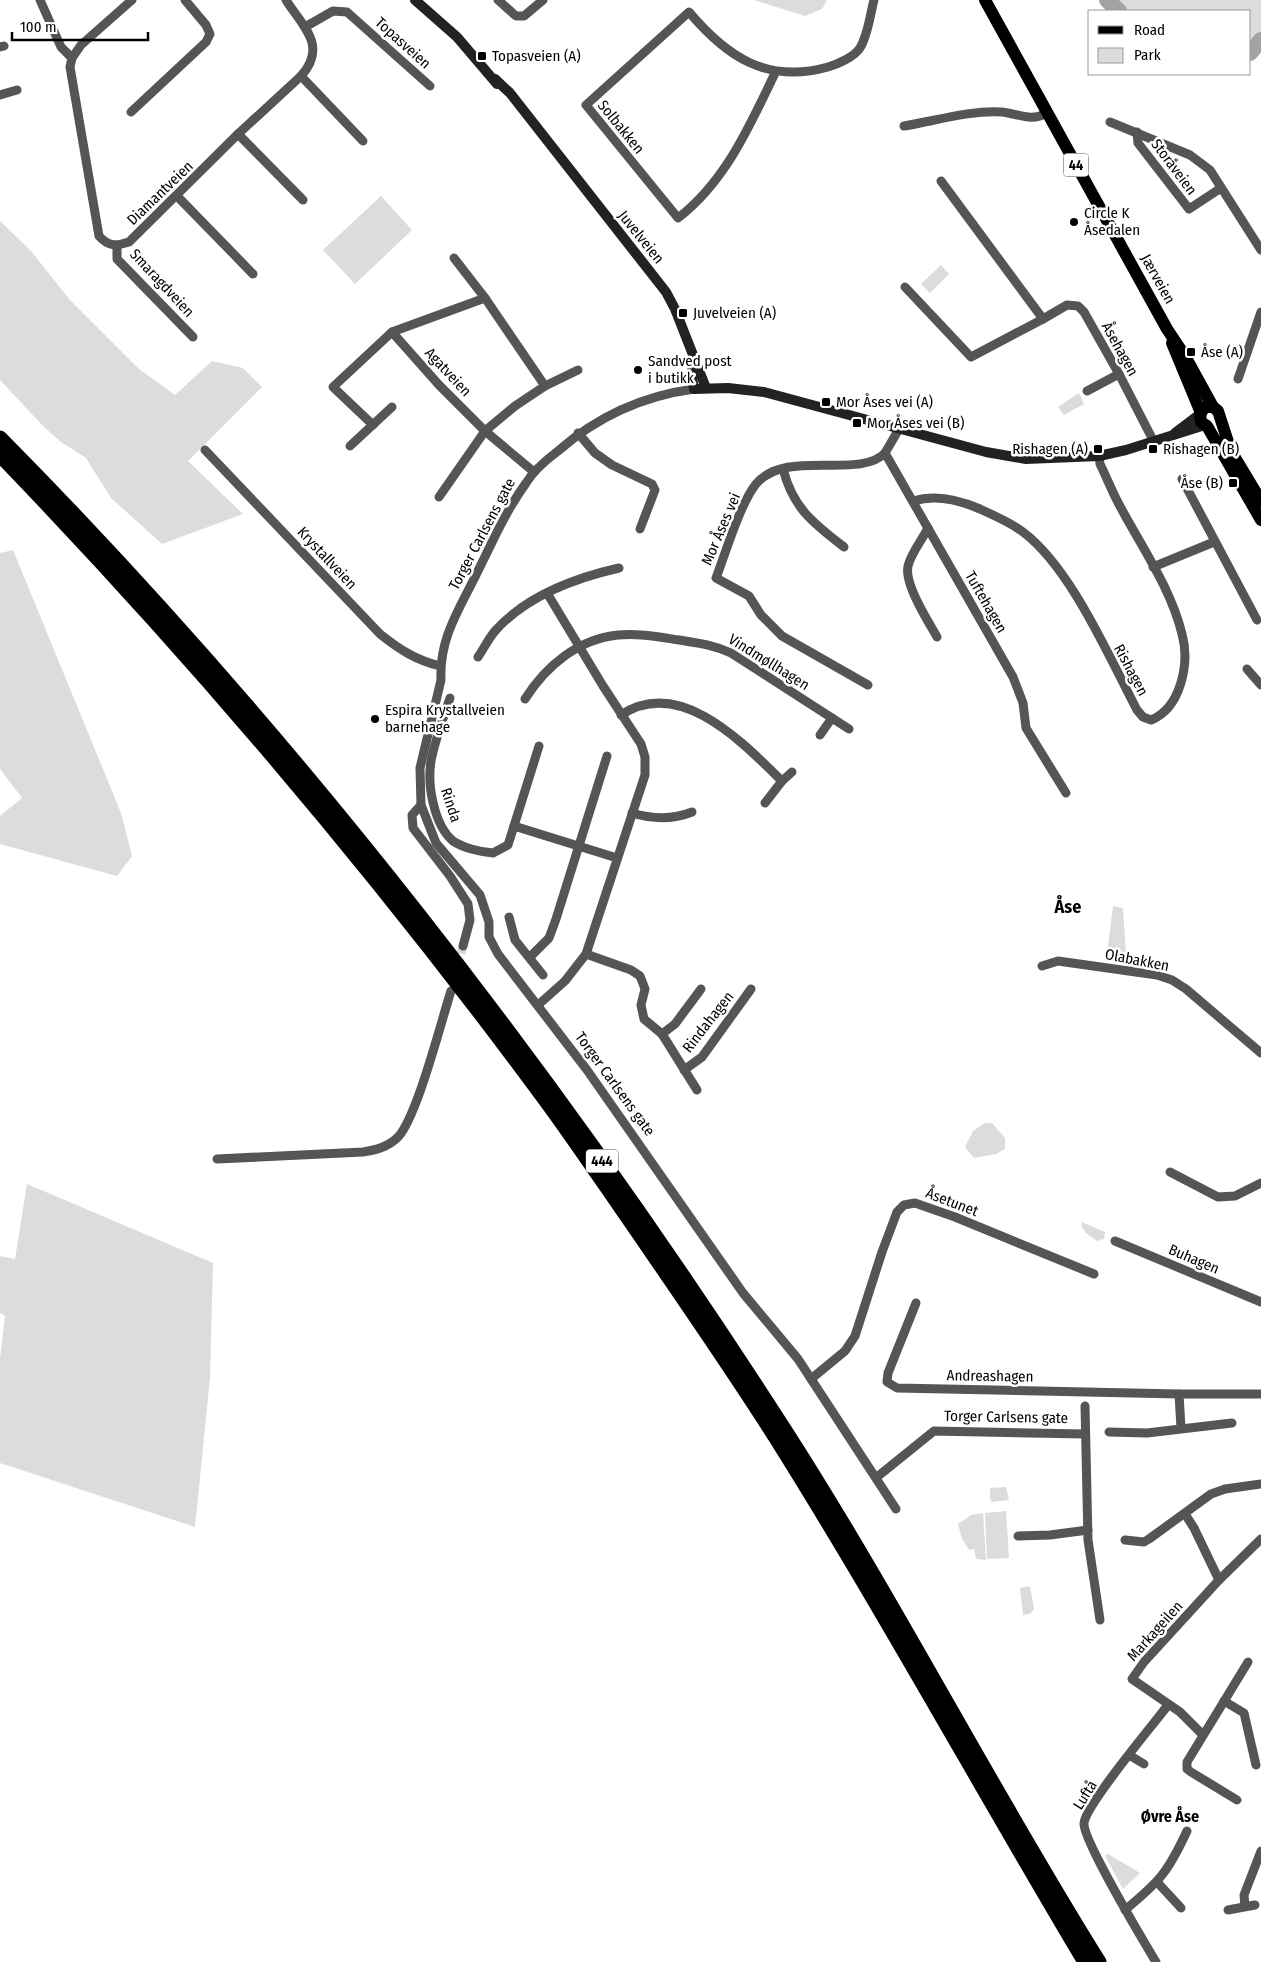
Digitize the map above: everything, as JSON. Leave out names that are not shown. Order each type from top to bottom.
[{"type":"highway","name":"444","points":[[0,438],[124,568],[256,717],[382,869],[556,1096],[666,1251],[786,1432],[881,1587],[1066,1909],[1099,1962]]},
{"type":"highway","name":"444","points":[[0,455],[159,624],[247,726],[374,877],[546,1101],[707,1332],[775,1436],[880,1611],[1085,1962]]},
{"type":"main road","name":"Jærveien","points":[[985,0],[1167,329],[1185,356],[1213,407]]},
{"type":"main road","name":"Jærveien","points":[[1167,329],[1203,419],[1261,520]]},
{"type":"main road","points":[[1213,407],[1205,407],[1203,419],[1215,425],[1220,419]]},
{"type":"main road","name":"44","points":[[1213,407],[1218,411],[1231,451],[1261,501]]},
{"type":"street","points":[[40,0],[61,47],[72,58]]},
{"type":"street","points":[[116,246],[107,244],[99,236],[70,67],[72,58],[82,45],[132,0]]},
{"type":"street","points":[[131,112],[206,42],[210,34],[206,25],[185,0]]},
{"type":"street","name":"Diamantveien","points":[[116,246],[129,242],[311,64],[314,46],[305,27],[286,0]]},
{"type":"street","name":"Juvelveien","points":[[415,0],[457,37],[495,80],[510,93],[549,146],[666,292],[676,309],[706,388]]},
{"type":"street","points":[[498,0],[516,16],[524,16],[543,0]]},
{"type":"street","name":"Solbakken","points":[[776,71],[728,164],[692,207],[678,218],[586,105],[689,12],[710,38],[744,62],[776,71],[813,71],[842,62],[860,49],[874,0]]},
{"type":"street","name":"Topasveien","points":[[305,27],[333,11],[348,12],[430,86]]},
{"type":"street","points":[[300,76],[363,141]]},
{"type":"street","points":[[0,95],[16,90]]},
{"type":"street","points":[[904,126],[986,112],[1003,112],[1025,118],[1038,118],[1047,113]]},
{"type":"street","points":[[1110,122],[1190,155],[1210,170],[1261,250]]},
{"type":"street","name":"Storåveien","points":[[1136,132],[1138,143],[1189,209],[1221,188]]},
{"type":"street","points":[[238,134],[303,200]]},
{"type":"street","points":[[941,181],[1043,319]]},
{"type":"street","points":[[177,196],[253,274]]},
{"type":"street","name":"Smaragdveien","points":[[116,246],[117,259],[193,336]]},
{"type":"street","points":[[454,258],[485,298],[545,386]]},
{"type":"street","name":"Åsehagen","points":[[906,288],[971,357],[1067,305],[1078,306],[1084,312],[1119,374],[1154,442]]},
{"type":"street","points":[[373,425],[333,387],[392,332],[485,298]]},
{"type":"street","points":[[1238,379],[1258,336],[1261,312]]},
{"type":"street","name":"Agatveien","points":[[392,332],[439,385],[486,431],[534,472]]},
{"type":"street","name":"Juvelveien","points":[[693,357],[692,378],[694,389]]},
{"type":"street","points":[[439,497],[486,431],[515,406],[545,386],[578,370]]},
{"type":"street","points":[[1087,392],[1119,374]]},
{"type":"street","name":"Torger Carlsens gate","points":[[896,1509],[783,1338],[743,1294],[592,1077],[498,954],[490,937],[489,922],[480,895],[436,843],[421,805],[420,768],[441,680],[440,666],[446,635],[506,513],[534,472],[578,433],[621,409],[668,393],[706,388],[764,392],[986,452],[1026,459],[1099,456],[1154,442],[1203,419]]},
{"type":"street","points":[[350,446],[392,406]]},
{"type":"street","points":[[885,453],[899,429]]},
{"type":"street","points":[[578,433],[594,453],[612,465],[652,484],[655,490],[640,529]]},
{"type":"street","name":"Krystallveien","points":[[206,450],[380,634],[401,652],[420,661],[440,666]]},
{"type":"street","name":"Mor Åses vei","points":[[868,685],[782,636],[761,615],[749,596],[716,578],[754,486],[764,476],[783,469],[799,466],[872,462],[885,453]]},
{"type":"street","name":"Tuftehagen","points":[[885,453],[1013,677],[1023,704],[1026,728],[1066,793]]},
{"type":"street","name":"Rishagen","points":[[914,501],[936,497],[971,505],[1002,519],[1035,543],[1071,586],[1137,710],[1143,717],[1151,720],[1158,717],[1167,708],[1179,690],[1184,663],[1183,637],[1176,614],[1153,567],[1119,506],[1100,464],[1099,456]]},
{"type":"street","points":[[783,469],[788,487],[804,513],[844,547]]},
{"type":"street","points":[[1182,479],[1257,620]]},
{"type":"street","points":[[928,528],[908,568],[909,578],[920,605],[937,637]]},
{"type":"street","points":[[1153,567],[1214,542]]},
{"type":"street","points":[[478,656],[495,630],[547,593],[590,575],[619,568]]},
{"type":"street","points":[[538,1005],[565,982],[586,954],[645,774],[645,757],[641,744],[621,715],[547,593]]},
{"type":"street","name":"Vindmøllhagen","points":[[526,698],[552,665],[580,647],[617,635],[656,636],[716,646],[738,657],[849,728]]},
{"type":"street","points":[[1247,668],[1261,686]]},
{"type":"street","name":"Rinda","points":[[450,698],[431,763],[430,783],[438,818],[452,840],[458,844],[485,852],[501,851],[508,845],[539,746]]},
{"type":"street","points":[[621,715],[644,703],[678,704],[696,712],[730,733],[782,781]]},
{"type":"street","points":[[820,735],[832,718]]},
{"type":"street","points":[[530,957],[548,938],[556,919],[607,756]]},
{"type":"street","points":[[765,803],[782,781],[792,772]]},
{"type":"street","points":[[421,805],[412,815],[412,828],[450,876],[468,904],[470,920],[463,946]]},
{"type":"street","points":[[632,813],[647,817],[670,818],[692,812]]},
{"type":"street","points":[[514,826],[617,858]]},
{"type":"street","points":[[509,917],[515,940],[543,975]]},
{"type":"street","name":"Rindahagen","points":[[586,954],[631,970],[640,976],[645,989],[641,1005],[642,1016],[646,1023],[662,1034],[697,1090]]},
{"type":"street","name":"Olabakken","points":[[1042,966],[1058,961],[1078,963],[1172,980],[1186,989],[1261,1053]]},
{"type":"street","name":"Rindahagen","points":[[662,1034],[675,1024],[700,989]]},
{"type":"street","name":"Rindahagen","points":[[684,1070],[702,1057],[751,989]]},
{"type":"street","points":[[217,1159],[363,1152],[381,1149],[398,1137],[411,1117],[451,992]]},
{"type":"street","points":[[1170,1172],[1218,1197],[1235,1196],[1261,1183]]},
{"type":"street","name":"Åsetunet","points":[[811,1379],[845,1351],[855,1336],[885,1244],[897,1212],[904,1205],[915,1203],[955,1217],[1094,1274]]},
{"type":"street","name":"Buhagen","points":[[1115,1241],[1261,1302]]},
{"type":"street","name":"Andreashagen","points":[[916,1303],[888,1373],[887,1382],[897,1388],[1261,1394]]},
{"type":"street","points":[[1179,1394],[1180,1428]]},
{"type":"street","points":[[1084,1434],[1085,1406]]},
{"type":"street","points":[[1109,1432],[1147,1433],[1232,1423]]},
{"type":"street","name":"Torger Carlsens gate","points":[[877,1478],[934,1432],[1084,1434],[1088,1530],[1100,1620]]},
{"type":"street","points":[[1125,1540],[1144,1542],[1218,1491],[1261,1484]]},
{"type":"street","points":[[1185,1514],[1220,1580]]},
{"type":"street","points":[[1018,1536],[1050,1535],[1088,1530]]},
{"type":"street","name":"Markageilen","points":[[1202,1734],[1168,1705],[1132,1679],[1144,1662],[1261,1539]]},
{"type":"street","points":[[1237,1800],[1187,1769],[1187,1762],[1202,1734],[1248,1662]]},
{"type":"street","points":[[1224,1701],[1244,1713],[1256,1765]]},
{"type":"street","name":"Luftå","points":[[1156,1962],[1126,1910],[1083,1825],[1085,1816],[1097,1798],[1168,1705]]},
{"type":"street","points":[[1129,1755],[1144,1764]]},
{"type":"street","points":[[1126,1910],[1158,1882],[1172,1865],[1187,1831]]},
{"type":"street","points":[[1228,1910],[1250,1905],[1244,1895],[1261,1851]]},
{"type":"street","points":[[1158,1882],[1181,1908]]},
{"type":"green space","points":[[754,0],[827,0],[822,9],[805,16]]},
{"type":"green space","points":[[1101,0],[1261,0],[1261,52],[1251,53],[1251,10],[1115,10]]},
{"type":"green space","points":[[381,196],[412,230],[355,284],[323,250]]},
{"type":"green space","points":[[0,221],[31,251],[70,300],[139,369],[175,395],[212,361],[243,368],[262,387],[188,461],[243,514],[162,544],[111,498],[86,458],[61,442],[43,426],[0,380]]},
{"type":"green space","points":[[941,265],[949,274],[930,293],[921,284]]},
{"type":"green space","points":[[1079,393],[1084,404],[1064,415],[1058,407]]},
{"type":"green space","points":[[13,550],[121,813],[132,856],[117,876],[0,844],[0,816],[22,798],[0,769],[0,553]]},
{"type":"green space","points":[[1113,906],[1123,908],[1126,955],[1107,954]]},
{"type":"green space","points":[[985,1123],[992,1123],[1005,1138],[1005,1149],[996,1154],[974,1158],[965,1147],[973,1131]]},
{"type":"green space","points":[[27,1184],[213,1263],[210,1377],[195,1527],[0,1463],[0,1359],[5,1316],[0,1313],[0,1256],[15,1259]]},
{"type":"green space","points":[[1082,1222],[1105,1232],[1104,1239],[1097,1241],[1086,1233],[1081,1226]]},
{"type":"green space","points":[[1006,1487],[1009,1500],[992,1502],[990,1499],[990,1488]]},
{"type":"green space","points":[[1006,1511],[1009,1558],[987,1559],[985,1513]]},
{"type":"green space","points":[[983,1513],[986,1560],[976,1559],[974,1549],[969,1550],[962,1539],[958,1524],[971,1515]]},
{"type":"green space","points":[[1030,1586],[1034,1609],[1030,1614],[1023,1615],[1020,1588]]},
{"type":"green space","points":[[1108,1854],[1140,1873],[1123,1889],[1105,1856]]},
{"type":"waterway","points":[[1107,0],[1118,10]]},
{"type":"waterway","points":[[1251,52],[1261,40]]},
{"type":"tunnel","points":[[458,967],[463,946]]},
{"type":"place","name":"Topasveien (A)","points":[[482,56]]},
{"type":"place","name":"Circle K Åsedalen","points":[[1074,222]]},
{"type":"place","name":"Juvelveien (A)","points":[[683,313]]},
{"type":"place","name":"Åse (A)","points":[[1191,352]]},
{"type":"place","name":"Sandved post i butikk","points":[[638,370]]},
{"type":"place","name":"Mor Åses vei (A)","points":[[826,402]]},
{"type":"place","name":"Mor Åses vei (B)","points":[[857,423]]},
{"type":"place","name":"Rishagen (A)","points":[[1098,449]]},
{"type":"place","name":"Rishagen (B)","points":[[1153,449]]},
{"type":"place","name":"Åse (B)","points":[[1233,483]]},
{"type":"place","name":"Espira Krystallveien barnehage","points":[[375,719]]},
{"type":"district","name":"Åse","points":[[1068,907]]},
{"type":"district","name":"Øvre Åse","points":[[1170,1816]]}]
